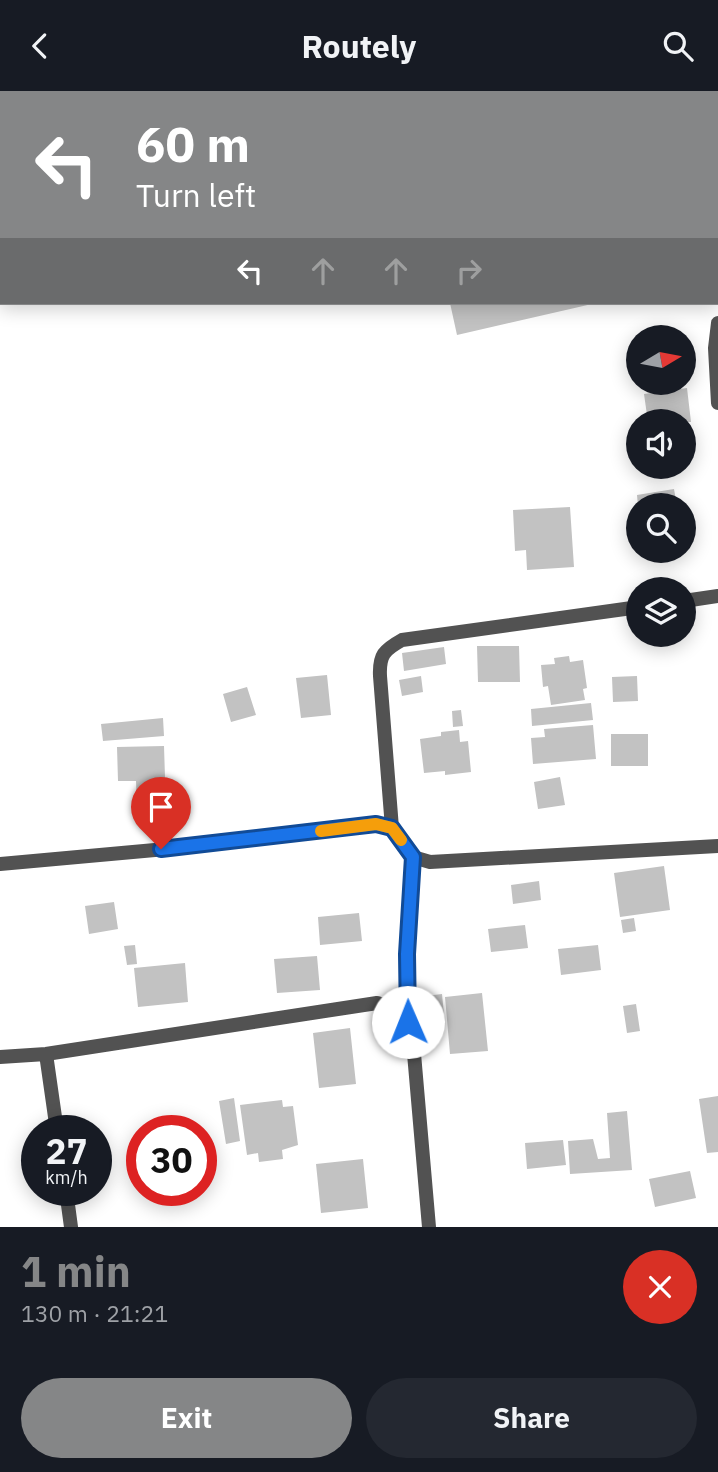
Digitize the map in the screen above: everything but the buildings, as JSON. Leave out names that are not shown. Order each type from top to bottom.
[{"type":"street","points":[[718,323],[715,348],[718,403]]},
{"type":"street","points":[[696,599],[718,596]]},
{"type":"street","points":[[626,609],[402,640],[385,649],[379,663],[392,828],[413,857],[429,862],[718,846]]},
{"type":"street","points":[[0,864],[188,847],[376,824],[392,828]]},
{"type":"street","points":[[413,857],[407,954],[408,1022],[416,1060],[429,1227]]},
{"type":"street","points":[[0,1057],[46,1054],[377,1003],[397,1009],[408,1022]]},
{"type":"street","points":[[46,1054],[55,1115]]},
{"type":"street","points":[[68,1206],[71,1227]]},
{"type":"slow traffic","points":[[321,831],[376,824],[392,828],[401,840]]},
{"type":"route","points":[[161,849],[376,824],[392,828],[413,857],[407,954],[408,1022]]}]
